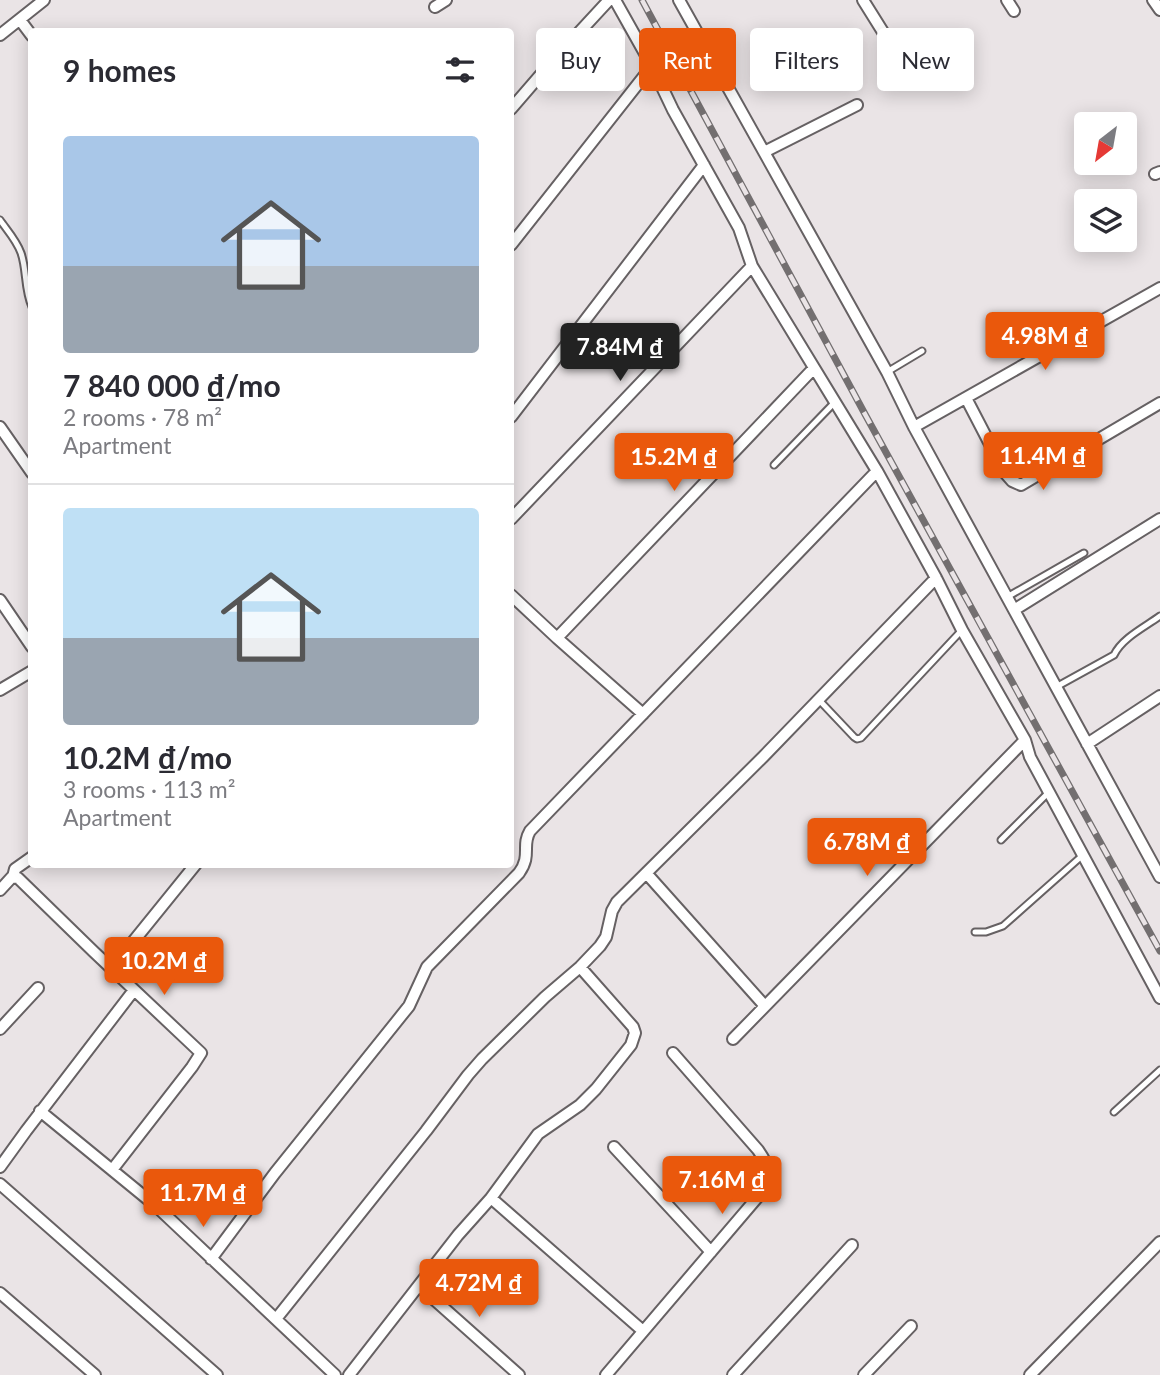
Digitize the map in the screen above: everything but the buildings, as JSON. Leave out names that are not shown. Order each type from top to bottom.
[{"type":"street","points":[[0,35],[44,0]]},
{"type":"street","points":[[435,7],[446,0]]},
{"type":"street","points":[[514,106],[609,0]]},
{"type":"street","points":[[615,0],[639,43]]},
{"type":"street","points":[[679,0],[887,372],[914,427],[1160,877]]},
{"type":"street","points":[[863,0],[880,28]]},
{"type":"street","points":[[1007,0],[1014,11]]},
{"type":"street","points":[[1153,0],[1160,10]]},
{"type":"street","points":[[20,20],[28,31]]},
{"type":"street","points":[[514,241],[639,83]]},
{"type":"street","points":[[664,91],[739,228],[751,266],[877,471],[962,630],[1026,740],[1030,757],[1160,998]]},
{"type":"street","points":[[764,152],[857,105]]},
{"type":"street","points":[[514,413],[704,165]]},
{"type":"street","points":[[514,516],[751,266]]},
{"type":"street","points":[[914,427],[1160,288]]},
{"type":"street","points":[[557,638],[814,368]]},
{"type":"street","points":[[966,398],[1005,474],[1021,485],[1160,403]]},
{"type":"street","points":[[0,427],[28,467]]},
{"type":"street","points":[[211,1259],[275,1173],[408,1006],[427,967],[519,873],[526,861],[525,841],[530,831],[877,471]]},
{"type":"street","points":[[1014,610],[1160,519]]},
{"type":"street","points":[[276,1319],[426,1131],[467,1075],[600,946],[606,937],[617,902],[819,700],[936,578]]},
{"type":"street","points":[[514,598],[643,714]]},
{"type":"street","points":[[0,600],[28,641]]},
{"type":"street","points":[[0,690],[28,673]]},
{"type":"street","points":[[1087,744],[1160,696]]},
{"type":"street","points":[[733,1039],[1026,740]]},
{"type":"street","points":[[0,890],[13,877],[15,869],[28,860]]},
{"type":"street","points":[[111,969],[193,868]]},
{"type":"street","points":[[647,874],[764,1005]]},
{"type":"street","points":[[13,877],[22,881],[111,969],[200,1051],[201,1055],[112,1170]]},
{"type":"street","points":[[349,1375],[458,1235],[491,1198],[538,1134],[580,1105],[596,1089],[634,1039],[634,1027],[580,967]]},
{"type":"street","points":[[0,1029],[38,988]]},
{"type":"street","points":[[0,1167],[134,990]]},
{"type":"street","points":[[606,1375],[767,1184],[769,1170],[758,1150],[673,1053]]},
{"type":"street","points":[[40,1111],[156,1206],[335,1375]]},
{"type":"street","points":[[614,1147],[711,1252]]},
{"type":"street","points":[[0,1184],[217,1375]]},
{"type":"street","points":[[491,1198],[643,1331]]},
{"type":"street","points":[[1030,1375],[1160,1242]]},
{"type":"street","points":[[733,1375],[852,1245]]},
{"type":"street","points":[[419,1286],[519,1375]]},
{"type":"street","points":[[0,1293],[94,1375]]},
{"type":"street","points":[[864,1375],[911,1326]]},
{"type":"lane","points":[[0,220],[20,249],[28,293]]},
{"type":"lane","points":[[887,372],[922,351]]},
{"type":"lane","points":[[774,465],[835,402]]},
{"type":"lane","points":[[1007,597],[1084,553]]},
{"type":"lane","points":[[1056,687],[1115,655],[1120,645],[1160,616]]},
{"type":"lane","points":[[819,700],[854,737],[860,739],[962,630]]},
{"type":"lane","points":[[1001,840],[1049,792]]},
{"type":"lane","points":[[975,932],[986,932],[1003,926],[1083,855]]},
{"type":"lane","points":[[1114,1112],[1160,1070]]},
{"type":"railway","points":[[642,0],[866,416],[1160,951]]}]
